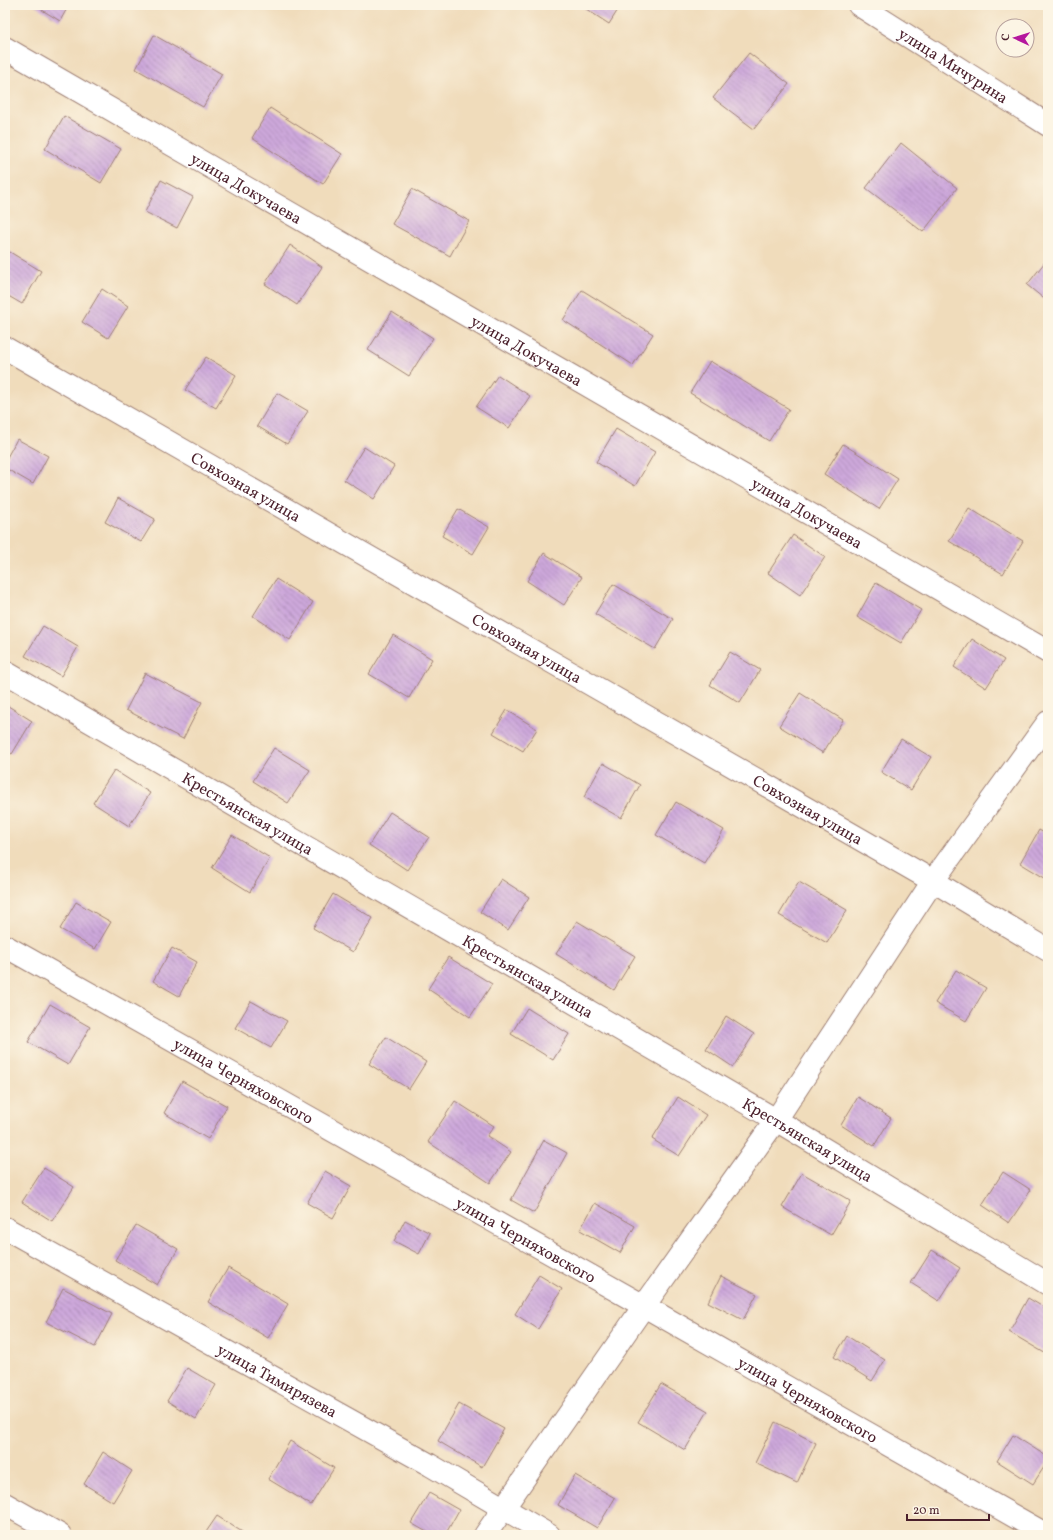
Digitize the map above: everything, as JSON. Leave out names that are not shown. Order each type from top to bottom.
[{"type":"street","name":"улица Мичурина","points":[[859,5],[1048,125]]},
{"type":"street","name":"улица Докучаева","points":[[5,48],[1048,652]]},
{"type":"street","name":"Совхозная улица","points":[[5,348],[934,881],[1048,950]]},
{"type":"street","name":"Крестьянская улица","points":[[5,672],[776,1120],[1048,1284]]},
{"type":"street","points":[[485,1535],[644,1306],[776,1120],[934,881],[1048,722]]},
{"type":"street","name":"улица Черняховского","points":[[5,946],[1047,1535]]},
{"type":"street","name":"улица Тимирязева","points":[[5,1228],[430,1465],[548,1535]]},
{"type":"street","points":[[5,1504],[60,1535]]},
{"type":"building","points":[[34,5],[69,5],[60,21]]},
{"type":"building","points":[[580,5],[621,5],[609,24]]},
{"type":"building","points":[[154,35],[222,74],[203,107],[136,69]]},
{"type":"building","points":[[749,53],[789,84],[754,129],[713,98]]},
{"type":"building","points":[[270,108],[342,154],[323,184],[252,138]]},
{"type":"building","points":[[64,116],[121,149],[101,183],[45,149]]},
{"type":"building","points":[[901,143],[957,188],[923,232],[866,188]]},
{"type":"building","points":[[161,180],[193,197],[177,228],[145,212]]},
{"type":"building","points":[[412,189],[469,221],[450,256],[392,224]]},
{"type":"building","points":[[290,245],[322,267],[297,305],[265,284]]},
{"type":"building","points":[[5,249],[41,271],[22,304],[5,294]]},
{"type":"building","points":[[1048,258],[1048,302],[1027,285]]},
{"type":"building","points":[[102,289],[128,306],[108,338],[82,322]]},
{"type":"building","points":[[582,290],[653,334],[633,365],[563,320]]},
{"type":"building","points":[[392,312],[433,338],[409,376],[368,350]]},
{"type":"building","points":[[206,357],[236,375],[216,408],[185,390]]},
{"type":"building","points":[[710,361],[789,409],[769,441],[690,393]]},
{"type":"building","points":[[498,375],[530,396],[509,428],[476,407]]},
{"type":"building","points":[[277,393],[308,411],[287,444],[257,426]]},
{"type":"building","points":[[616,429],[655,452],[635,486],[596,462]]},
{"type":"building","points":[[17,439],[48,456],[33,484],[5,468],[5,461]]},
{"type":"building","points":[[843,444],[898,479],[879,509],[824,474]]},
{"type":"building","points":[[364,447],[394,466],[374,499],[344,480]]},
{"type":"building","points":[[118,498],[155,519],[141,542],[105,522]]},
{"type":"building","points":[[969,508],[1023,541],[1003,574],[949,541]]},
{"type":"building","points":[[458,509],[489,527],[473,554],[442,536]]},
{"type":"building","points":[[793,535],[825,557],[800,595],[768,573]]},
{"type":"building","points":[[544,553],[582,577],[564,605],[527,581]]},
{"type":"building","points":[[276,579],[313,602],[290,640],[253,616]]},
{"type":"building","points":[[876,583],[921,610],[901,643],[857,617]]},
{"type":"building","points":[[613,584],[673,619],[655,649],[595,614]]},
{"type":"building","points":[[43,626],[78,647],[61,676],[25,656]]},
{"type":"building","points":[[393,635],[432,659],[409,698],[369,674]]},
{"type":"building","points":[[972,639],[1004,660],[986,688],[954,667]]},
{"type":"building","points":[[730,652],[760,670],[740,703],[710,685]]},
{"type":"building","points":[[145,673],[202,702],[183,739],[126,710]]},
{"type":"building","points":[[800,693],[843,720],[823,753],[779,726]]},
{"type":"building","points":[[5,704],[32,721],[12,754],[5,750]]},
{"type":"building","points":[[507,710],[537,729],[523,751],[493,733]]},
{"type":"building","points":[[901,739],[931,757],[911,790],[881,772]]},
{"type":"building","points":[[274,748],[310,770],[288,803],[253,781]]},
{"type":"building","points":[[603,763],[640,785],[621,818],[584,797]]},
{"type":"building","points":[[114,770],[150,793],[129,826],[93,803]]},
{"type":"building","points":[[676,802],[724,830],[704,863],[656,835]]},
{"type":"building","points":[[390,812],[429,837],[407,870],[369,845]]},
{"type":"building","points":[[1039,830],[1048,835],[1048,880],[1020,863]]},
{"type":"building","points":[[232,835],[270,858],[250,892],[212,868]]},
{"type":"building","points":[[501,879],[529,897],[508,930],[480,912]]},
{"type":"building","points":[[799,882],[847,910],[827,943],[779,915]]},
{"type":"building","points":[[333,894],[373,918],[353,952],[313,928]]},
{"type":"building","points":[[76,902],[111,922],[95,949],[60,929]]},
{"type":"building","points":[[577,921],[635,956],[614,990],[556,954]]},
{"type":"building","points":[[172,948],[197,962],[179,996],[153,981]]},
{"type":"building","points":[[448,957],[492,984],[470,1017],[428,989]]},
{"type":"building","points":[[956,970],[986,988],[966,1021],[935,1003]]},
{"type":"building","points":[[251,1001],[287,1021],[271,1048],[235,1028]]},
{"type":"building","points":[[50,1004],[90,1027],[68,1065],[28,1042]]},
{"type":"building","points":[[527,1008],[569,1034],[553,1060],[511,1034]]},
{"type":"building","points":[[726,1016],[754,1034],[733,1067],[706,1049]]},
{"type":"building","points":[[386,1037],[426,1062],[409,1089],[369,1064]]},
{"type":"building","points":[[182,1081],[227,1106],[208,1139],[164,1113]]},
{"type":"building","points":[[678,1097],[706,1115],[679,1156],[652,1139]]},
{"type":"building","points":[[858,1097],[891,1118],[874,1146],[841,1125]]},
{"type":"building","points":[[455,1101],[494,1126],[487,1136],[511,1152],[490,1183],[428,1142]]},
{"type":"building","points":[[544,1140],[567,1153],[534,1213],[511,1200]]},
{"type":"building","points":[[44,1168],[74,1187],[52,1221],[22,1202]]},
{"type":"building","points":[[325,1171],[351,1186],[333,1218],[307,1203]]},
{"type":"building","points":[[1003,1172],[1031,1190],[1009,1223],[982,1205]]},
{"type":"building","points":[[802,1173],[851,1201],[831,1235],[782,1207]]},
{"type":"building","points":[[595,1203],[635,1226],[620,1253],[580,1230]]},
{"type":"building","points":[[405,1220],[430,1233],[419,1254],[394,1241]]},
{"type":"building","points":[[136,1225],[178,1249],[157,1285],[115,1260]]},
{"type":"building","points":[[932,1250],[960,1268],[939,1301],[911,1283]]},
{"type":"building","points":[[228,1268],[288,1304],[268,1338],[208,1302]]},
{"type":"building","points":[[539,1275],[562,1289],[538,1329],[515,1314]]},
{"type":"building","points":[[721,1276],[757,1294],[743,1320],[708,1302]]},
{"type":"building","points":[[63,1288],[112,1314],[95,1347],[46,1322]]},
{"type":"building","points":[[1028,1298],[1048,1310],[1048,1355],[1009,1332]]},
{"type":"building","points":[[847,1336],[885,1360],[872,1381],[834,1357]]},
{"type":"building","points":[[187,1368],[216,1385],[196,1419],[167,1401]]},
{"type":"building","points":[[661,1384],[708,1411],[685,1450],[638,1422]]},
{"type":"building","points":[[459,1404],[504,1429],[482,1467],[438,1441]]},
{"type":"building","points":[[775,1422],[816,1443],[797,1483],[755,1463]]},
{"type":"building","points":[[1013,1435],[1048,1457],[1048,1461],[1033,1484],[997,1461]]},
{"type":"building","points":[[290,1441],[334,1468],[311,1505],[268,1479]]},
{"type":"building","points":[[103,1452],[132,1471],[113,1502],[84,1484]]},
{"type":"building","points":[[575,1475],[615,1498],[597,1528],[558,1505]]},
{"type":"building","points":[[429,1493],[459,1510],[445,1535],[432,1535],[411,1523]]},
{"type":"building","points":[[217,1516],[247,1535],[204,1535]]}]
